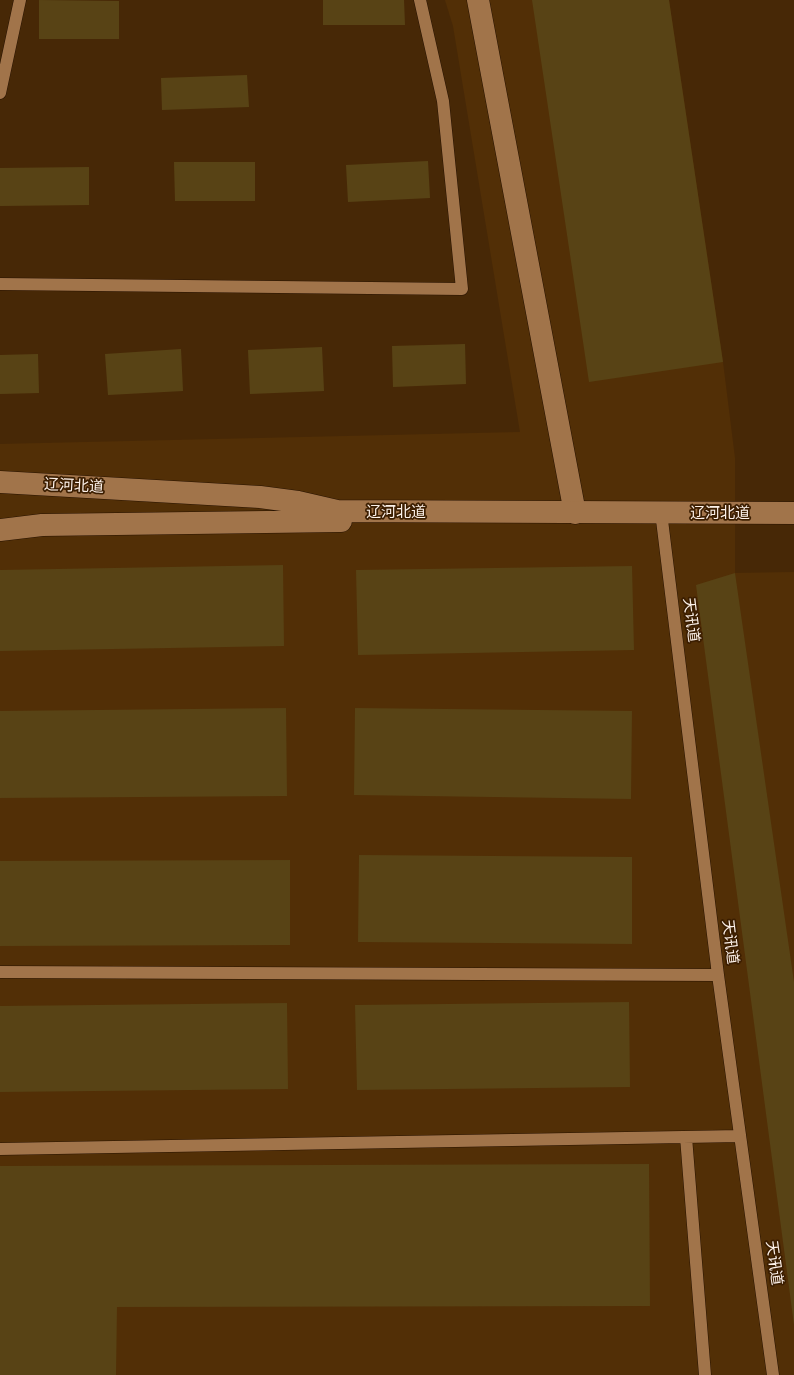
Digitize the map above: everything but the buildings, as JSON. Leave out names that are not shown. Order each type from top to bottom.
[{"type":"street","points":[[478,0],[575,513]]},
{"type":"street","name":"辽河北道","points":[[0,482],[260,497],[298,502],[337,511],[575,513],[662,518],[794,522]]},
{"type":"street","name":"辽河北道","points":[[0,530],[42,525],[281,520],[577,524],[662,518],[794,513]]},
{"type":"lane","points":[[0,93],[20,0]]},
{"type":"lane","points":[[0,284],[462,289],[443,101],[420,0]]},
{"type":"lane","name":"天讯道","points":[[662,518],[718,975],[774,1375]]},
{"type":"lane","points":[[0,972],[718,975]]},
{"type":"lane","points":[[0,1150],[740,1136]]},
{"type":"lane","points":[[686,1137],[705,1375]]},
{"type":"shaded area","points":[[445,0],[669,0],[723,362],[735,458],[735,573],[794,572],[794,1375],[0,1375],[0,444],[520,432],[453,26]]}]
